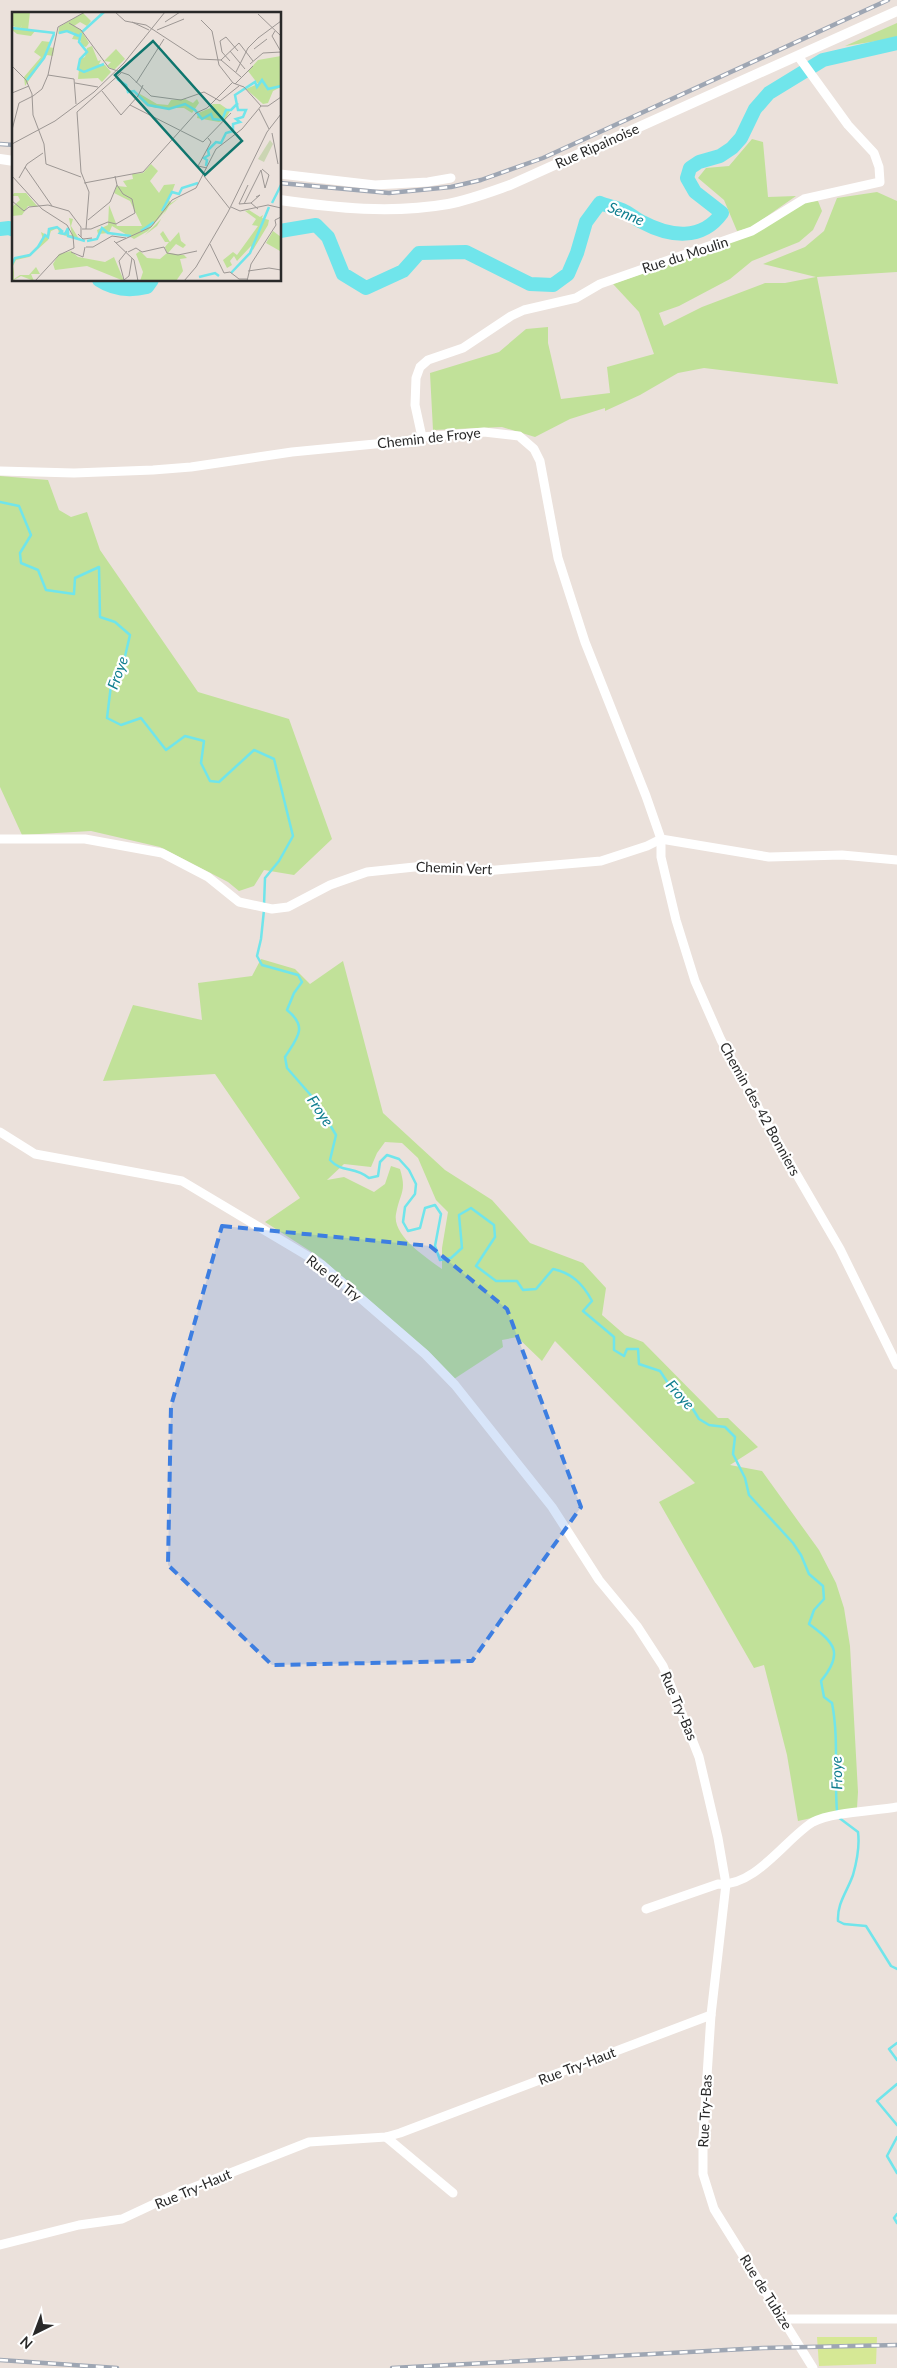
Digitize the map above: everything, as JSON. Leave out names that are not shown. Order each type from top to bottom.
[{"type":"street","name":"Rue Ripainoise","points":[[281,200],[369,210],[412,209],[465,200],[510,185],[800,60],[897,11]]},
{"type":"street","name":"Rue du Moulin","points":[[422,437],[415,405],[416,378],[420,367],[428,360],[463,348],[511,316],[524,310],[576,298],[608,281],[752,231],[804,199],[880,182],[879,167],[874,153],[848,125],[800,60]]},
{"type":"street","points":[[281,174],[375,185],[428,182],[451,178]]},
{"type":"street","name":"Chemin de Froye","points":[[0,471],[74,473],[191,467],[279,453],[406,441],[422,437],[476,432],[503,433],[519,436],[534,449],[540,462],[558,558],[585,642],[661,839]]},
{"type":"street","name":"Chemin Vert","points":[[0,839],[85,838],[162,853],[208,877],[239,902],[272,909],[288,907],[330,885],[367,872],[424,866],[464,871],[485,871],[601,861],[647,846],[661,839]]},
{"type":"street","points":[[661,839],[769,857],[842,855],[897,860]]},
{"type":"street","name":"Chemin des 42 Bonniers","points":[[661,839],[661,857],[678,930],[695,981],[714,1026],[744,1085],[840,1249],[897,1365]]},
{"type":"street","name":"Rue du Try","points":[[0,1132],[35,1154],[182,1181],[321,1264],[425,1354],[455,1385],[552,1507],[580,1551]]},
{"type":"street","name":"Rue Try-Bas","points":[[580,1551],[599,1580],[650,1644],[671,1684],[699,1757],[720,1846],[726,1884],[711,2015],[702,2137],[703,2174],[709,2200],[718,2216]]},
{"type":"street","points":[[646,1909],[718,1884],[726,1884],[756,1870],[815,1821],[897,1807]]},
{"type":"street","name":"Rue Try-Haut","points":[[0,2245],[79,2225],[122,2219],[169,2197],[309,2142],[386,2137],[711,2015]]},
{"type":"street","points":[[386,2137],[453,2193]]},
{"type":"street","name":"Rue de Tubize","points":[[718,2216],[813,2368]]},
{"type":"street","points":[[783,2319],[897,2319]]},
{"type":"highlighted area","points":[[222,1226],[430,1246],[507,1309],[581,1507],[472,1661],[272,1665],[168,1565],[171,1406]]},
{"type":"green space","points":[[897,23],[897,38],[845,46]]},
{"type":"green space","points":[[752,139],[763,142],[768,197],[796,196],[750,228],[737,231],[724,200],[698,178],[706,168],[729,166]]},
{"type":"green space","points":[[877,192],[897,201],[897,272],[817,277],[838,384],[704,368],[678,373],[640,395],[605,411],[605,408],[570,419],[535,437],[502,427],[433,430],[430,373],[499,352],[526,329],[548,327],[548,343],[561,399],[610,393],[607,367],[654,354],[639,312],[613,284],[749,236],[806,202],[818,201],[822,211],[813,230],[799,242],[752,261],[730,279],[679,306],[659,313],[664,326],[702,307],[765,283],[785,283],[816,277],[763,264],[805,247],[824,231],[837,198]]},
{"type":"green space","points":[[0,476],[48,480],[59,510],[71,517],[87,512],[100,550],[198,692],[289,719],[332,839],[294,875],[264,870],[254,886],[239,891],[228,882],[160,847],[91,831],[22,835],[0,787]]},
{"type":"green space","points":[[261,959],[295,969],[310,984],[343,961],[383,1113],[445,1170],[492,1200],[530,1243],[583,1263],[606,1288],[602,1315],[625,1335],[643,1342],[718,1418],[728,1418],[758,1447],[730,1465],[762,1471],[819,1550],[836,1583],[844,1608],[850,1646],[858,1792],[857,1808],[798,1821],[787,1755],[764,1665],[754,1668],[659,1502],[695,1483],[555,1341],[542,1361],[517,1337],[502,1340],[503,1347],[454,1379],[432,1355],[321,1258],[265,1222],[300,1198],[215,1074],[103,1081],[133,1005],[202,1020],[198,983],[252,976]],"holes":[[[385,1142],[402,1143],[418,1158],[436,1200],[448,1212],[442,1248],[442,1269],[412,1246],[399,1230],[396,1214],[403,1188],[400,1169],[391,1166],[385,1184],[374,1192],[344,1177],[327,1180],[344,1164],[371,1167],[377,1153]]]},
{"type":"green space","points":[[817,2337],[877,2337],[876,2364],[819,2366]]},
{"type":"waterway","name":"Senne","points":[[281,231],[316,225],[328,237],[343,274],[366,288],[403,271],[419,253],[466,252],[530,284],[553,285],[568,274],[577,253],[586,222],[600,203],[622,210],[653,227],[674,233],[685,234],[695,232],[714,222],[722,213],[695,192],[687,178],[690,168],[699,162],[720,156],[732,148],[741,138],[755,109],[769,93],[823,60],[897,43]]},
{"type":"waterway","name":"Senne","points":[[0,229],[12,229]]},
{"type":"waterway","name":"Senne","points":[[101,281],[116,288],[128,289],[147,287],[151,281]]},
{"type":"waterway","name":"Froye","points":[[0,502],[19,506],[31,535],[20,553],[21,563],[38,570],[46,590],[74,594],[75,578],[99,567],[100,617],[115,622],[130,635],[123,665],[111,685],[107,718],[121,725],[141,718],[166,750],[185,736],[204,741],[201,763],[210,781],[219,782],[254,750],[274,759],[293,836],[279,861],[265,878],[264,905]]},
{"type":"waterway","name":"Froye","points":[[264,910],[257,956],[262,965],[298,975],[302,982],[294,993],[287,1010],[297,1022],[299,1032],[294,1044],[285,1057],[287,1068],[315,1100],[336,1135],[330,1160],[339,1167],[364,1174],[369,1178],[378,1176],[380,1162],[387,1155],[399,1159],[409,1170],[416,1184],[415,1194],[405,1207],[403,1222],[408,1231],[420,1228],[425,1208],[435,1205],[441,1214],[435,1246],[440,1260],[451,1258],[462,1248],[459,1215],[471,1208],[494,1225],[495,1237],[476,1266],[496,1281],[517,1281],[523,1290],[536,1289],[553,1269],[571,1276],[581,1284],[592,1301],[583,1311],[614,1337],[614,1350],[624,1356],[627,1349],[638,1349],[639,1364],[660,1371],[676,1395],[691,1406],[699,1419],[709,1425],[725,1427],[735,1437],[733,1454],[745,1478],[749,1495],[793,1543],[801,1555],[809,1574],[823,1586],[824,1599],[814,1610],[809,1624],[825,1637],[833,1649],[832,1663],[821,1681],[824,1697],[832,1703],[834,1716],[837,1811]]},
{"type":"waterway","name":"Froye","points":[[838,1817],[858,1832],[859,1843],[854,1870],[841,1903],[838,1921],[844,1924],[866,1926],[891,1966],[897,1969]]},
{"type":"waterway","name":"Froye","points":[[897,2043],[889,2049],[897,2060]]},
{"type":"waterway","name":"Froye","points":[[897,2084],[877,2101],[897,2125]]},
{"type":"waterway","name":"Froye","points":[[897,2137],[887,2156],[897,2173]]},
{"type":"waterway","name":"Froye","points":[[897,2214],[894,2218],[897,2223]]},
{"type":"railway","points":[[281,183],[389,193],[451,187],[481,180],[543,158],[888,0]]},
{"type":"railway","points":[[0,144],[12,145]]},
{"type":"railway","points":[[392,2368],[763,2348],[897,2345]]},
{"type":"railway","points":[[0,2360],[117,2368]]}]
